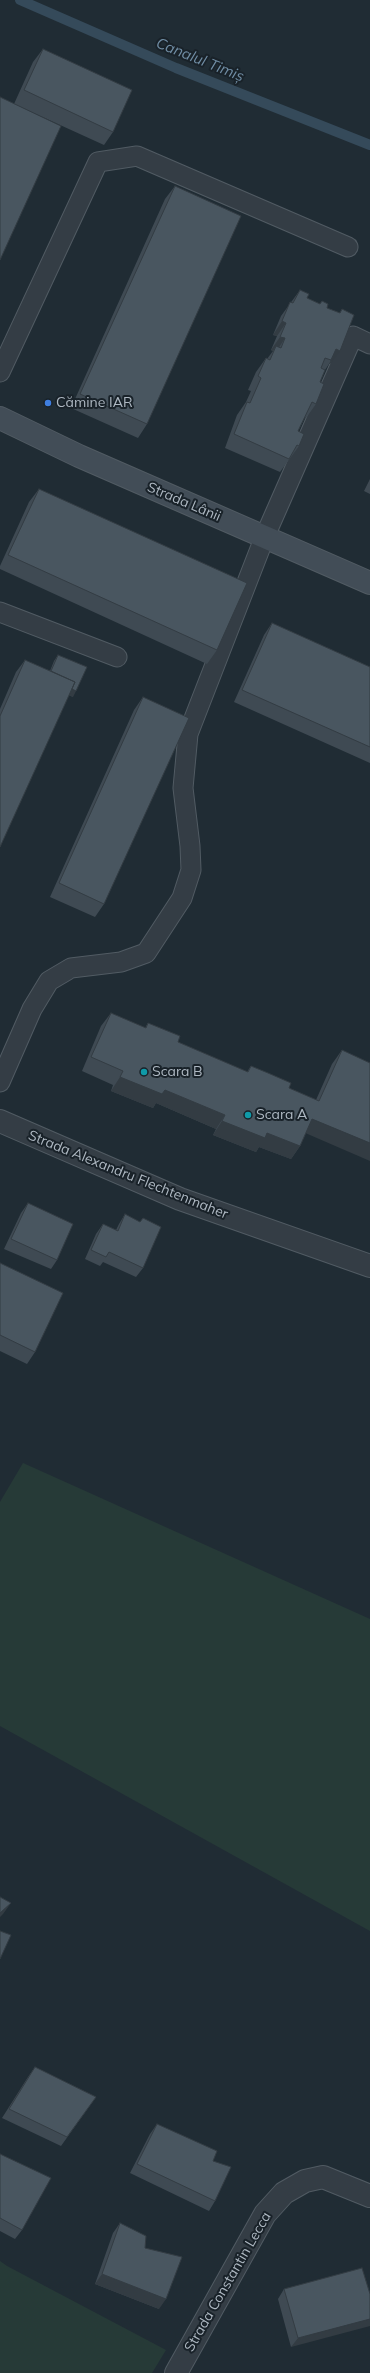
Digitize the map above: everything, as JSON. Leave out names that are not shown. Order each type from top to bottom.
[{"type":"main road","name":"Strada Lânii","points":[[0,418],[86,459],[370,583]]},
{"type":"street","name":"Strada Alexandru Flechtenmaher","points":[[0,1121],[180,1199],[370,1266]]},
{"type":"street","name":"Strada Constantin Lecca","points":[[176,2373],[265,2214],[284,2193],[305,2181],[323,2177],[370,2196]]},
{"type":"lane","points":[[0,372],[98,162],[137,156],[348,248]]},
{"type":"lane","points":[[0,1082],[32,1009],[49,981],[71,968],[121,962],[146,953],[182,898],[191,870],[190,846],[183,788],[188,734],[265,536],[352,336],[370,344]]},
{"type":"lane","points":[[0,612],[117,657]]},
{"type":"green space","points":[[23,1463],[370,1619],[370,1931],[0,1726],[0,1502]]},
{"type":"green space","points":[[0,2261],[166,2350],[152,2373],[0,2373]]},
{"type":"building","points":[[43,49],[132,90],[113,132],[24,90]]},
{"type":"building","points":[[0,97],[61,126],[0,260]]},
{"type":"building","points":[[175,186],[241,216],[147,424],[80,394]]},
{"type":"building","points":[[300,290],[309,294],[307,298],[320,304],[322,301],[328,304],[327,308],[340,313],[342,309],[354,315],[340,351],[336,349],[331,360],[325,358],[321,368],[325,370],[320,382],[324,384],[316,404],[312,402],[298,431],[304,434],[299,446],[297,445],[289,459],[234,434],[247,402],[250,403],[261,378],[258,376],[266,358],[270,360],[276,346],[281,348],[285,338],[280,337],[286,323],[282,321],[290,302],[293,303]]},
{"type":"building","points":[[39,489],[247,583],[217,650],[8,555]]},
{"type":"building","points":[[272,623],[370,667],[370,747],[242,690]]},
{"type":"building","points":[[58,655],[87,667],[76,691],[72,689],[75,682],[51,671]]},
{"type":"building","points":[[25,660],[75,682],[0,847],[0,716]]},
{"type":"building","points":[[143,697],[189,718],[104,904],[59,883]]},
{"type":"building","points":[[111,1013],[146,1028],[148,1023],[180,1036],[178,1042],[248,1072],[251,1066],[268,1073],[291,1083],[289,1088],[319,1101],[342,1050],[370,1063],[370,1143],[312,1119],[300,1146],[267,1133],[265,1138],[222,1121],[225,1115],[165,1090],[162,1094],[120,1077],[123,1071],[91,1057]]},
{"type":"building","points":[[28,1203],[73,1224],[57,1260],[11,1239]]},
{"type":"building","points":[[125,1214],[140,1222],[143,1218],[161,1227],[143,1268],[109,1252],[106,1257],[91,1250],[103,1224],[118,1231]]},
{"type":"building","points":[[0,1263],[63,1293],[35,1352],[0,1335]]},
{"type":"building","points":[[0,1897],[11,1903],[0,1913]]},
{"type":"building","points":[[0,1931],[11,1935],[0,1959]]},
{"type":"building","points":[[35,2067],[96,2097],[67,2137],[9,2109]]},
{"type":"building","points":[[157,2124],[217,2151],[213,2161],[231,2167],[215,2201],[137,2164]]},
{"type":"building","points":[[0,2154],[51,2178],[22,2230],[0,2218]]},
{"type":"building","points":[[120,2223],[146,2236],[145,2248],[182,2257],[166,2299],[102,2274]]},
{"type":"building","points":[[362,2268],[370,2294],[370,2319],[298,2338],[284,2289]]},
{"type":"waterway","name":"Canalul Timiș","points":[[20,0],[176,68],[370,145]]},
{"type":"place","name":"Cămine IAR","points":[[48,403]]},
{"type":"place","name":"Scara B","points":[[144,1072]]},
{"type":"place","name":"Scara A","points":[[248,1115]]}]
